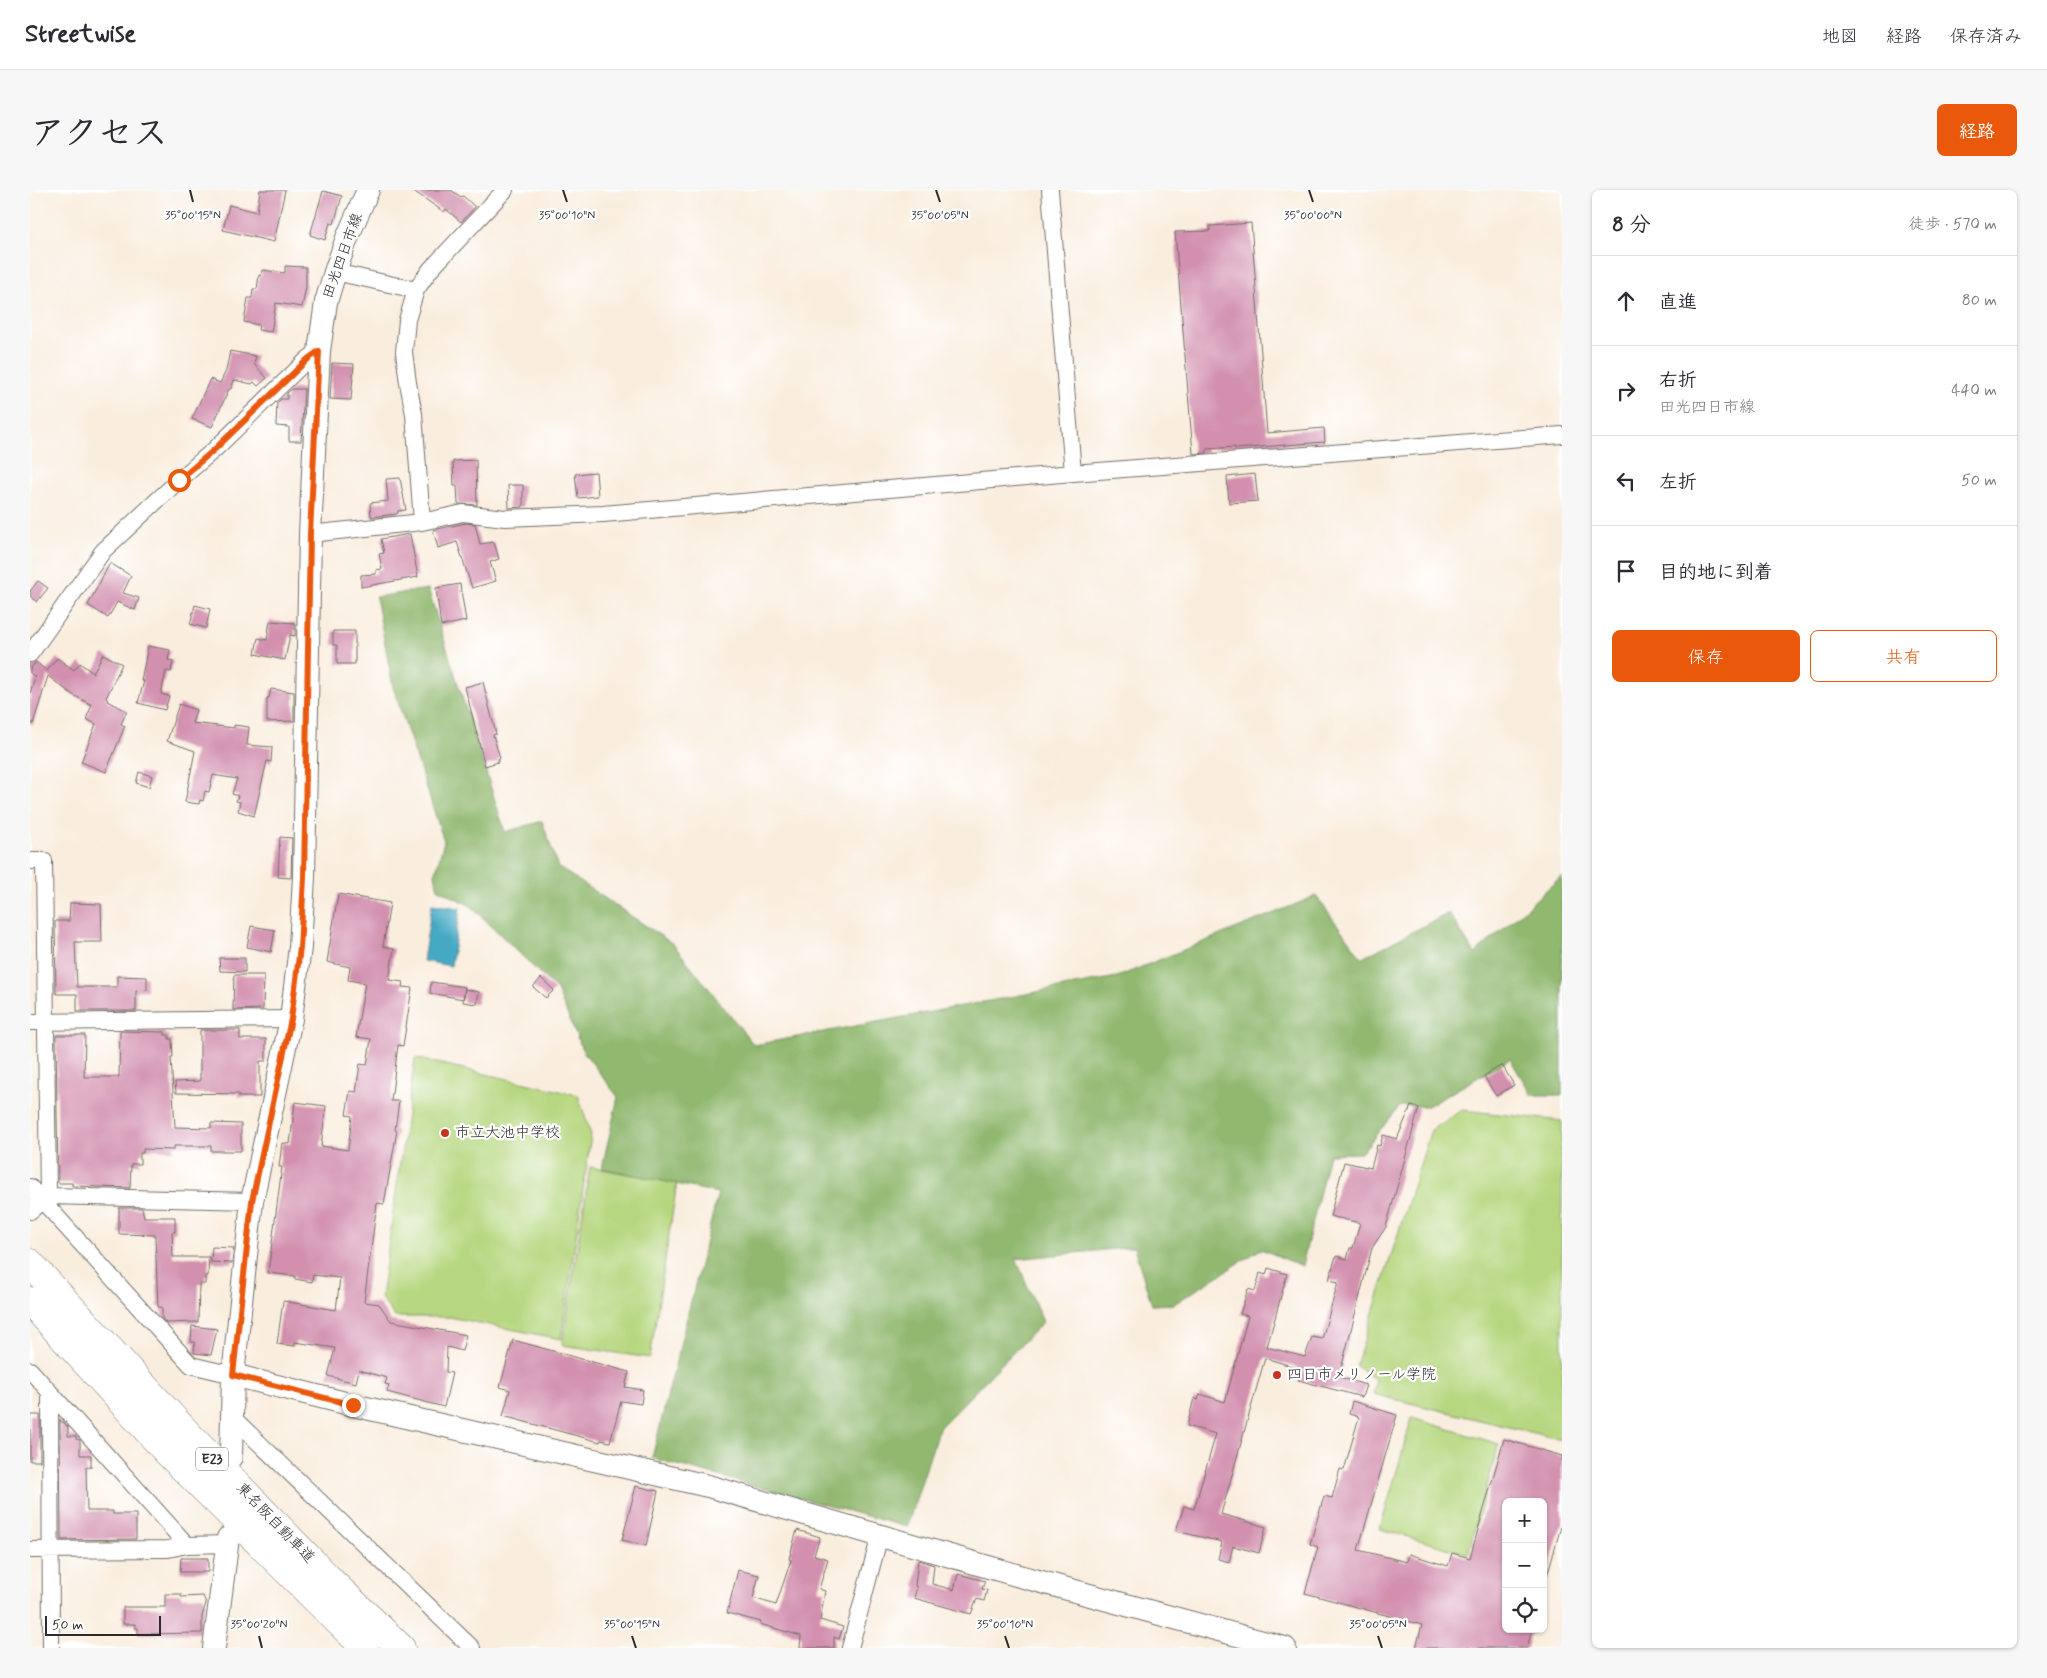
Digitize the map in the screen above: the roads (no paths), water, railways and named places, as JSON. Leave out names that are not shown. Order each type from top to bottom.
[{"type":"highway","name":"東名阪自動車道","points":[[30,1263],[189,1435],[332,1582],[401,1648]]},
{"type":"highway","name":"東名阪自動車道","points":[[30,1301],[168,1453],[365,1648]]},
{"type":"main road","name":"田光四日市線","points":[[231,1457],[233,1375],[252,1201],[291,1019],[300,948],[304,878],[310,534],[319,351],[326,302],[335,272],[347,238],[368,190]]},
{"type":"main road","points":[[233,1375],[363,1407],[708,1486],[1016,1575],[1285,1648]]},
{"type":"main road","points":[[214,1648],[228,1541]]},
{"type":"street","points":[[422,522],[414,414],[404,352],[407,320],[416,290],[430,270],[505,190]]},
{"type":"street","points":[[1050,190],[1073,474]]},
{"type":"street","points":[[335,272],[416,290]]},
{"type":"street","points":[[30,654],[103,551],[215,449],[308,359],[319,351]]},
{"type":"street","points":[[310,534],[422,522],[462,513],[505,518],[603,514],[1562,435]]},
{"type":"street","points":[[30,861],[44,861],[38,1022],[40,1203]]},
{"type":"street","points":[[38,1022],[291,1019]]},
{"type":"street","points":[[30,1187],[40,1203],[191,1365],[233,1375]]},
{"type":"street","points":[[40,1203],[252,1201]]},
{"type":"street","points":[[32,1374],[187,1545]]},
{"type":"street","points":[[50,1393],[51,1648]]},
{"type":"street","points":[[232,1417],[472,1648]]},
{"type":"street","points":[[850,1648],[880,1535]]},
{"type":"street","points":[[30,1550],[168,1549],[228,1541]]},
{"type":"water","points":[[432,904],[460,908],[451,966],[423,961]]},
{"type":"place","name":"市立大池中学校","points":[[445,1133]]},
{"type":"place","name":"四日市メリノール学院","points":[[1277,1375]]}]
